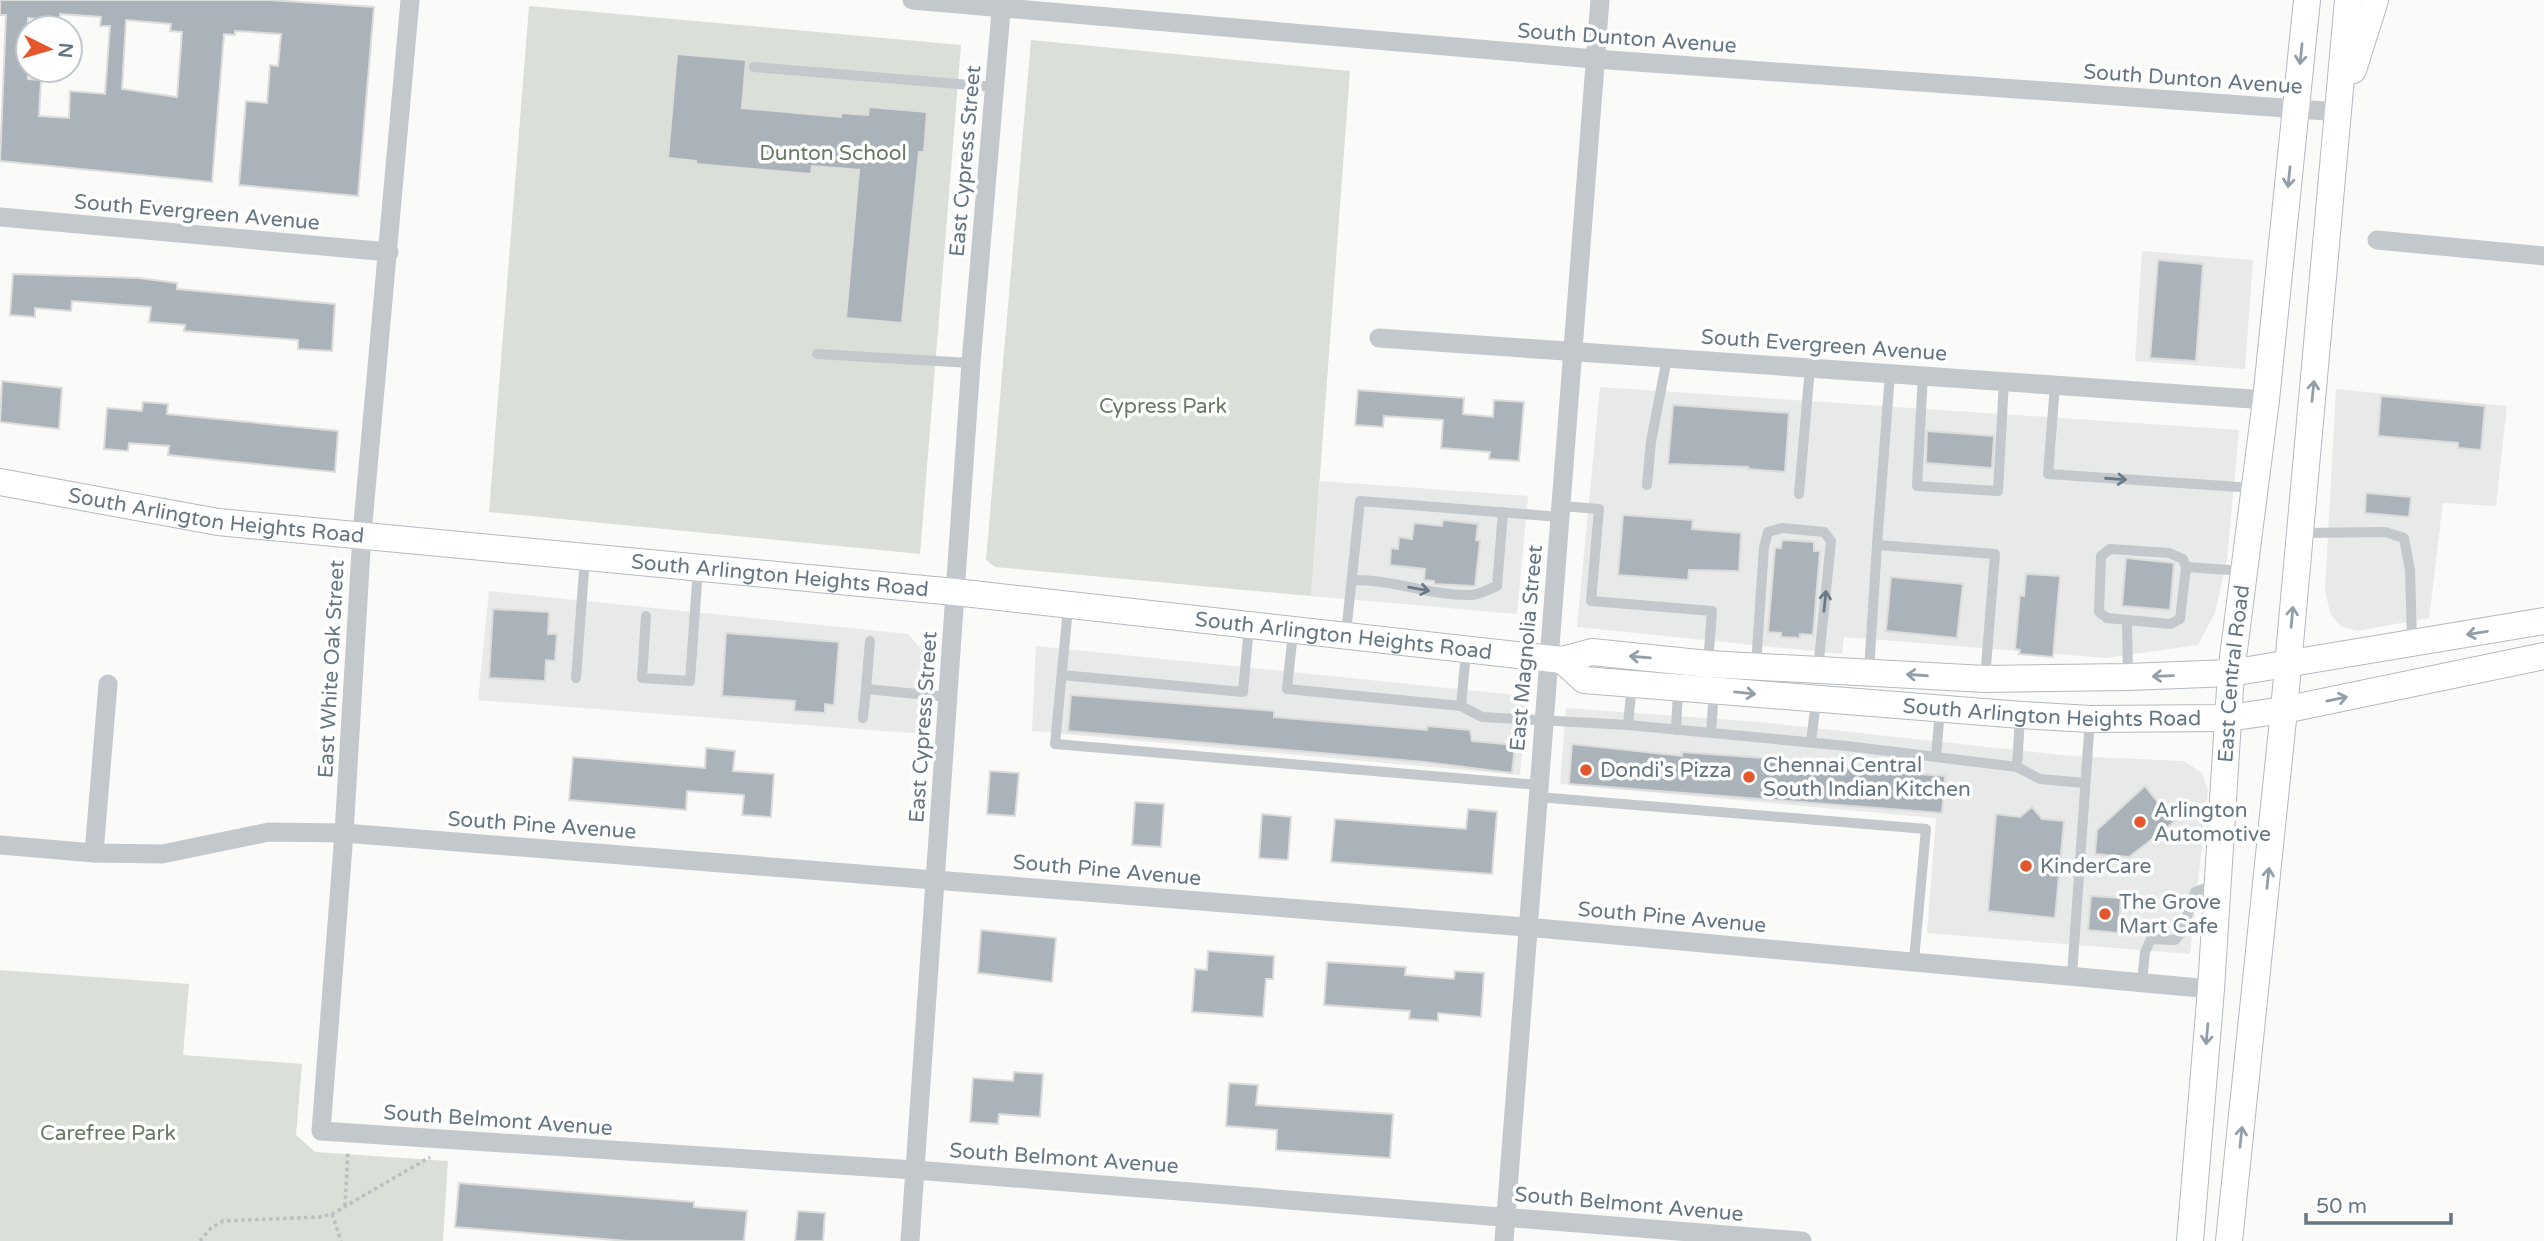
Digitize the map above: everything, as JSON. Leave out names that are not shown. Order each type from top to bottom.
[{"type":"main road","name":"East Central Road","points":[[2190,1241],[2211,989],[2231,673],[2266,400],[2307,0]]},
{"type":"main road","points":[[2230,1241],[2284,710],[2348,0]]},
{"type":"main road","points":[[2340,112],[2375,0]]},
{"type":"main road","name":"South Arlington Heights Road","points":[[0,482],[218,522],[955,592],[1556,659],[1592,652],[1708,664],[1985,679],[2128,677],[2231,673],[2544,621]]},
{"type":"main road","name":"South Arlington Heights Road","points":[[1556,659],[1584,680],[1816,700],[2091,719],[2228,718],[2284,710],[2544,656]]},
{"type":"street","name":"East White Oak Street","points":[[321,1131],[344,833],[362,534],[410,0]]},
{"type":"street","name":"South Dunton Avenue","points":[[912,0],[1002,4],[1595,59],[2340,112]]},
{"type":"street","name":"East Magnolia Street","points":[[1504,1241],[1526,927],[1544,722],[1556,659],[1561,511],[1600,0]]},
{"type":"street","name":"East Cypress Street","points":[[909,1241],[971,363],[1002,4]]},
{"type":"street","name":"South Evergreen Avenue","points":[[0,217],[389,252]]},
{"type":"street","points":[[2377,240],[2544,256]]},
{"type":"street","name":"South Evergreen Avenue","points":[[1379,338],[2266,400]]},
{"type":"street","points":[[94,853],[108,684]]},
{"type":"street","name":"South Pine Avenue","points":[[0,845],[94,853],[162,854],[269,832],[344,833],[1526,927],[1914,960],[2211,989]]},
{"type":"street","name":"South Belmont Avenue","points":[[321,1131],[915,1170],[1802,1241]]},
{"type":"lane","points":[[754,67],[994,87]]},
{"type":"lane","points":[[817,354],[971,363]]},
{"type":"lane","points":[[1647,485],[1651,443],[1667,357]]},
{"type":"lane","points":[[1799,494],[1810,367]]},
{"type":"lane","points":[[1869,672],[1890,373]]},
{"type":"lane","points":[[1923,375],[1917,486],[1931,487],[1998,491],[2004,380]]},
{"type":"lane","points":[[2055,384],[2048,474],[2255,488]]},
{"type":"lane","points":[[1346,634],[1360,500],[1503,512],[1599,509],[1591,601],[1712,611],[1708,664]]},
{"type":"lane","points":[[1352,580],[1380,580],[1426,590],[1473,595],[1497,586],[1503,512]]},
{"type":"lane","points":[[1756,666],[1765,547],[1768,532],[1782,528],[1824,532],[1831,541],[1818,669]]},
{"type":"lane","points":[[2300,533],[2385,532],[2404,538],[2410,570],[2412,643]]},
{"type":"lane","points":[[1877,545],[1995,554],[1985,679]]},
{"type":"lane","points":[[2110,549],[2169,553],[2183,559],[2186,567],[2180,619],[2170,624],[2107,618],[2099,612],[2101,556],[2110,549]]},
{"type":"lane","points":[[576,678],[585,556]]},
{"type":"lane","points":[[2186,567],[2244,571]]},
{"type":"lane","points":[[646,616],[642,678],[690,681],[698,568]]},
{"type":"lane","points":[[1068,605],[1055,744],[1926,829],[1914,960]]},
{"type":"lane","points":[[2127,620],[2128,677]]},
{"type":"lane","points":[[1062,675],[1243,692],[1249,624]]},
{"type":"lane","points":[[1293,628],[1287,689],[1461,706],[1482,717],[1544,722],[1573,720],[1811,742],[2017,767],[2040,779],[2085,783]]},
{"type":"lane","points":[[863,718],[870,640]]},
{"type":"lane","points":[[1461,706],[1466,647]]},
{"type":"lane","points":[[1628,725],[1632,683]]},
{"type":"lane","points":[[1676,730],[1678,687]]},
{"type":"lane","points":[[866,689],[948,697]]},
{"type":"lane","points":[[1711,733],[1714,690]]},
{"type":"lane","points":[[1811,742],[1816,700]]},
{"type":"lane","points":[[1936,757],[1940,709]]},
{"type":"lane","points":[[2017,767],[2021,715]]},
{"type":"lane","points":[[2072,975],[2091,719]]},
{"type":"lane","points":[[2141,982],[2145,952],[2151,939],[2175,940],[2182,932],[2194,892],[2217,884]]},
{"type":"path","points":[[345,1207],[349,1149]]},
{"type":"path","points":[[200,1241],[211,1228],[223,1221],[319,1217],[332,1214],[433,1155]]},
{"type":"path","points":[[332,1214],[341,1241]]},
{"type":"shaded area","points":[[2142,251],[2253,260],[2245,369],[2135,361]]},
{"type":"shaded area","points":[[1600,387],[2239,430],[2227,559],[2215,613],[2198,645],[2106,658],[1844,637],[1842,654],[1577,627]]},
{"type":"shaded area","points":[[2336,389],[2507,406],[2496,506],[2443,503],[2429,618],[2357,631],[2340,626],[2330,613],[2325,590]]},
{"type":"shaded area","points":[[1320,481],[1528,496],[1517,614],[1311,596]]},
{"type":"shaded area","points":[[489,591],[908,634],[925,654],[923,734],[478,700]]},
{"type":"shaded area","points":[[1036,646],[1527,696],[1520,775],[1032,731]]},
{"type":"shaded area","points":[[1566,708],[1760,722],[2071,756],[2184,761],[2202,773],[2208,790],[2190,954],[1927,933],[1936,818],[1560,784]]},
{"type":"green space","name":"Dunton School","points":[[529,6],[961,45],[920,554],[489,512]]},
{"type":"green space","name":"Cypress Park","points":[[1031,40],[1350,71],[1311,596],[995,567],[986,560]]},
{"type":"green space","name":"Carefree Park","points":[[0,970],[189,984],[183,1055],[302,1064],[296,1135],[315,1152],[448,1161],[443,1241],[0,1241]]},
{"type":"building","points":[[0,0],[270,0],[374,7],[358,196],[239,185],[246,101],[267,103],[270,65],[278,66],[281,34],[235,31],[235,35],[224,34],[212,182],[0,161],[6,15],[0,15]],"holes":[[[126,20],[171,24],[170,31],[182,32],[177,97],[122,89]]]},
{"type":"building","points":[[677,54],[746,60],[742,108],[841,117],[841,113],[868,115],[869,107],[927,112],[924,152],[919,152],[902,323],[846,318],[859,170],[812,166],[811,174],[696,164],[696,161],[668,158]]},
{"type":"building","points":[[2158,260],[2203,264],[2196,361],[2150,358]]},
{"type":"building","points":[[13,274],[138,278],[177,283],[177,289],[335,304],[332,351],[298,349],[298,340],[184,331],[185,325],[149,322],[151,307],[72,301],[71,311],[35,308],[35,317],[10,315]]},
{"type":"building","points":[[2,381],[62,388],[59,429],[0,422]]},
{"type":"building","points":[[1358,390],[1464,398],[1463,414],[1493,417],[1494,400],[1524,402],[1519,461],[1489,459],[1490,452],[1441,448],[1443,420],[1384,416],[1383,427],[1355,425]]},
{"type":"building","points":[[2381,396],[2485,406],[2481,450],[2458,448],[2458,443],[2378,436]]},
{"type":"building","points":[[143,402],[168,404],[167,414],[338,431],[335,472],[168,455],[169,446],[129,443],[128,451],[104,449],[107,408],[142,411]]},
{"type":"building","points":[[1673,405],[1789,413],[1785,472],[1747,469],[1748,467],[1668,464]]},
{"type":"building","points":[[1927,431],[1994,436],[1992,468],[1926,463]]},
{"type":"building","points":[[2366,493],[2411,497],[2409,517],[2365,513]]},
{"type":"building","points":[[1623,515],[1693,520],[1692,529],[1741,533],[1739,571],[1689,570],[1688,580],[1618,575]]},
{"type":"building","points":[[1443,520],[1478,524],[1476,540],[1480,541],[1475,586],[1434,584],[1434,581],[1424,580],[1425,569],[1390,565],[1391,548],[1398,549],[1399,537],[1412,539],[1414,523],[1442,526]]},
{"type":"building","points":[[1782,540],[1814,542],[1814,551],[1820,551],[1813,635],[1800,634],[1800,638],[1781,637],[1781,633],[1768,632],[1775,548],[1781,548]]},
{"type":"building","points":[[2126,558],[2174,563],[2170,610],[2122,606]]},
{"type":"building","points":[[2026,574],[2060,576],[2053,657],[2019,654],[2020,650],[2015,649],[2020,595],[2024,596]]},
{"type":"building","points":[[1891,577],[1963,584],[1957,638],[1886,631]]},
{"type":"building","points":[[493,609],[549,612],[548,634],[557,634],[555,661],[546,660],[545,681],[489,678]]},
{"type":"building","points":[[726,633],[839,642],[834,705],[825,704],[825,713],[794,711],[795,701],[722,696]]},
{"type":"building","points":[[1071,695],[1274,711],[1274,717],[1427,730],[1427,726],[1470,730],[1472,741],[1515,745],[1512,773],[1424,762],[1068,731]]},
{"type":"building","points":[[1572,744],[1682,756],[1682,752],[1815,762],[1814,766],[1945,776],[1942,813],[1569,784]]},
{"type":"building","points":[[706,748],[735,751],[733,771],[774,774],[771,817],[742,815],[744,795],[687,791],[686,810],[569,800],[573,757],[705,768]]},
{"type":"building","points":[[990,771],[1019,773],[1015,816],[987,814]]},
{"type":"building","points":[[2145,786],[2174,822],[2129,857],[2095,854],[2097,830]]},
{"type":"building","points":[[1135,802],[1164,804],[1161,847],[1132,845]]},
{"type":"building","name":"KinderCare","points":[[2032,807],[2042,819],[2064,821],[2055,918],[1988,911],[1996,814],[2020,817]]},
{"type":"building","points":[[1468,809],[1497,812],[1492,874],[1331,862],[1335,819],[1466,829]]},
{"type":"building","points":[[1262,814],[1291,817],[1288,860],[1259,858]]},
{"type":"building","points":[[2091,896],[2121,898],[2118,933],[2088,930]]},
{"type":"building","points":[[981,930],[1056,938],[1052,982],[978,973]]},
{"type":"building","points":[[1208,951],[1274,956],[1273,979],[1266,979],[1263,1017],[1192,1012],[1195,969],[1207,970]]},
{"type":"building","points":[[1327,962],[1406,967],[1405,975],[1454,979],[1455,971],[1484,973],[1481,1017],[1438,1013],[1438,1021],[1409,1019],[1410,1011],[1324,1005]]},
{"type":"building","points":[[1014,1072],[1043,1074],[1040,1117],[999,1114],[998,1124],[970,1122],[973,1078],[1013,1081]]},
{"type":"building","points":[[1229,1083],[1258,1085],[1256,1105],[1393,1114],[1390,1158],[1276,1150],[1277,1130],[1226,1126]]},
{"type":"building","points":[[459,1183],[694,1202],[694,1207],[747,1211],[744,1241],[628,1241],[455,1227]]},
{"type":"building","points":[[798,1211],[825,1213],[823,1241],[795,1241]]},
{"type":"place","name":"Dondi's Pizza","points":[[1586,770]]},
{"type":"place","name":"Chennai Central South Indian Kitchen","points":[[1749,777]]},
{"type":"place","name":"Arlington Automotive","points":[[2140,822]]},
{"type":"place","name":"KinderCare","points":[[2026,866]]},
{"type":"place","name":"The Grove Mart Cafe","points":[[2105,914]]}]
